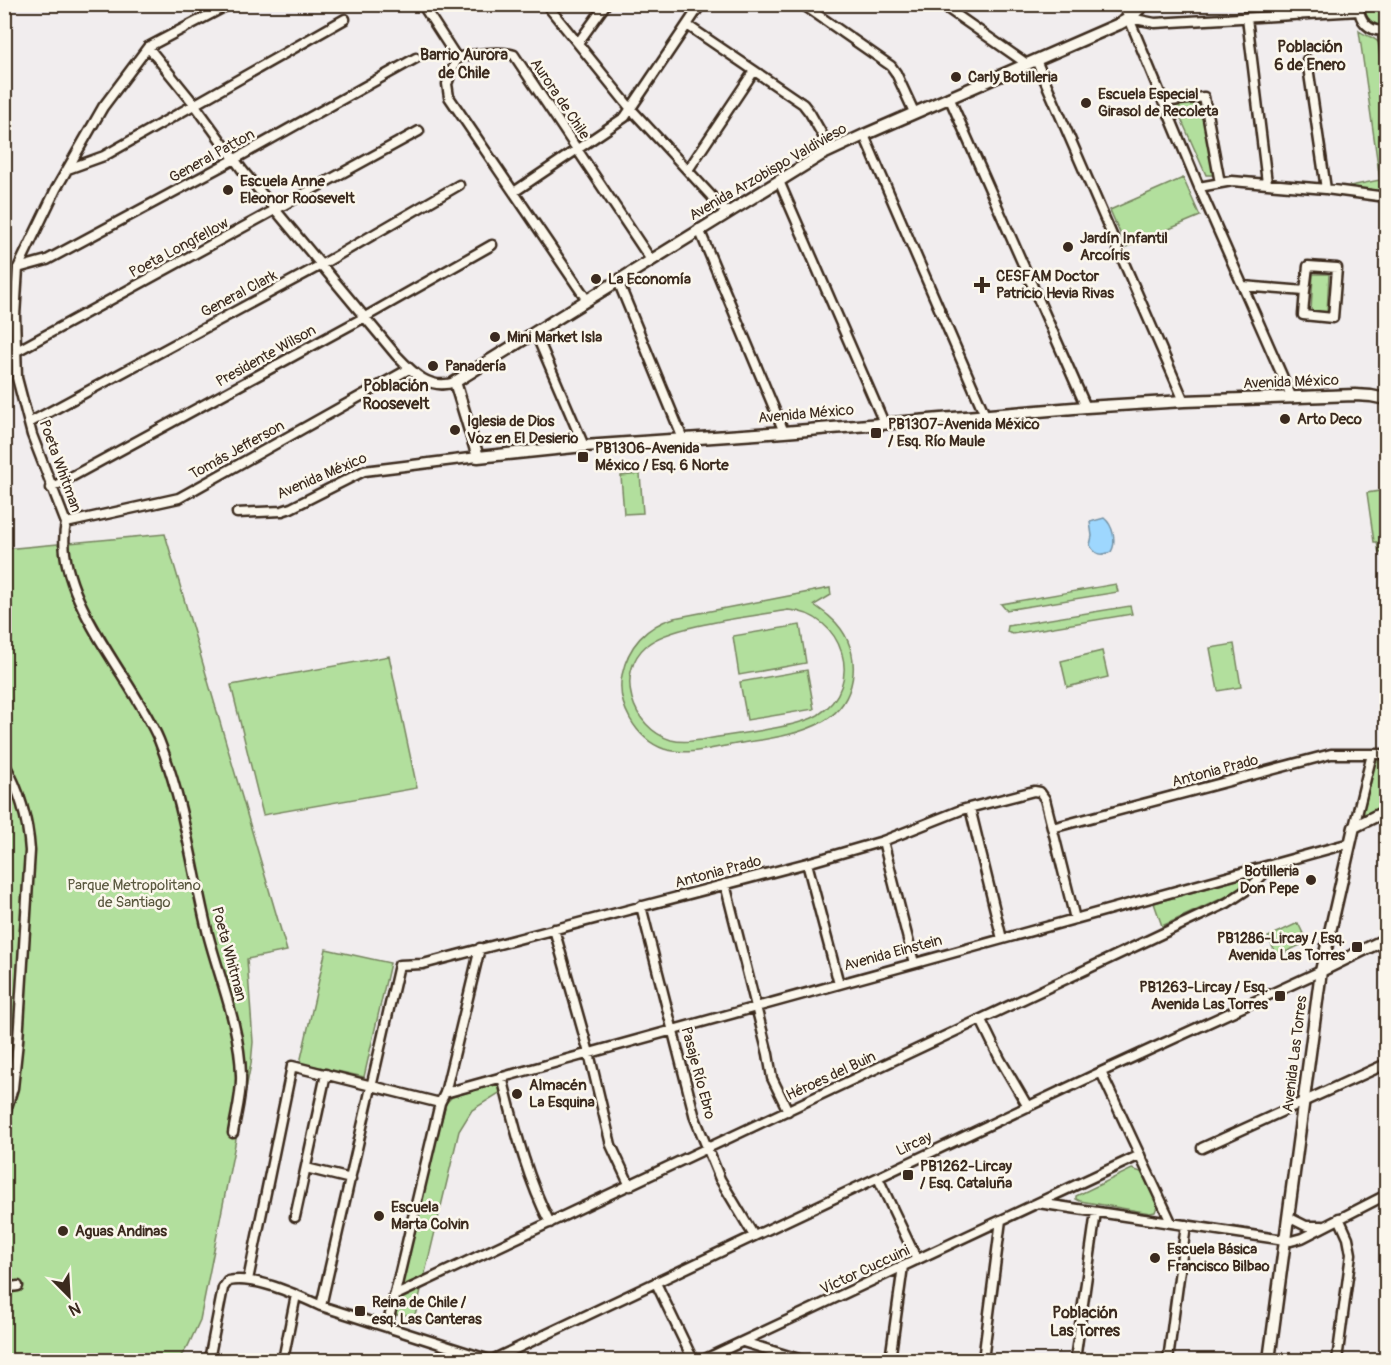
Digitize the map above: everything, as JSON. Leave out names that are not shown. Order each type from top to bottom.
[{"type":"street","name":"Poeta Whitman","points":[[230,4],[148,47],[103,107],[67,170],[18,268],[15,352],[17,378],[29,423],[51,488],[66,523],[64,534],[67,557],[81,605],[158,739],[180,806],[202,910],[232,1018],[242,1075],[232,1133]]},
{"type":"street","points":[[422,4],[457,58],[447,84],[449,97],[587,300]]},
{"type":"street","points":[[546,4],[631,109],[727,213]]},
{"type":"street","points":[[578,43],[606,4]]},
{"type":"street","points":[[514,192],[625,117],[701,4]]},
{"type":"street","points":[[802,4],[891,66],[899,77],[914,112]]},
{"type":"street","points":[[941,4],[1032,62],[1184,401]]},
{"type":"street","points":[[1123,4],[1199,187],[1292,398]]},
{"type":"street","name":"Avenida Arzobispo Valdivieso","points":[[454,382],[699,229],[831,150],[1130,18],[1144,4]]},
{"type":"street","points":[[1299,4],[1300,15]]},
{"type":"street","points":[[1130,18],[1155,23],[1300,15],[1359,8],[1362,22],[1366,26],[1377,31],[1384,30],[1386,61]]},
{"type":"street","points":[[1247,18],[1267,183]]},
{"type":"street","points":[[67,170],[104,156],[345,19]]},
{"type":"street","points":[[687,25],[804,104],[831,150]]},
{"type":"street","points":[[148,47],[276,210],[409,369],[434,384],[454,382],[478,458]]},
{"type":"street","name":"Aurora de Chile","points":[[457,58],[469,55],[507,53],[514,55],[651,260]]},
{"type":"street","name":"General Patton","points":[[18,268],[47,260],[416,58]]},
{"type":"street","points":[[1307,60],[1326,189]]},
{"type":"street","points":[[688,170],[754,71]]},
{"type":"street","points":[[949,97],[1086,407]]},
{"type":"street","points":[[1163,102],[1204,97],[1220,183]]},
{"type":"street","name":"Poeta Longfellow","points":[[15,352],[419,130]]},
{"type":"street","points":[[864,135],[985,415]]},
{"type":"street","points":[[779,181],[884,423]]},
{"type":"street","points":[[1199,187],[1232,181],[1386,197]]},
{"type":"street","name":"General Clark","points":[[29,423],[321,265],[459,185]]},
{"type":"street","points":[[699,229],[784,432]]},
{"type":"street","name":"Presidente Wilson","points":[[51,488],[492,245]]},
{"type":"street","points":[[1308,266],[1337,268],[1333,318],[1303,315],[1305,291],[1308,266]]},
{"type":"street","points":[[618,281],[683,439]]},
{"type":"street","points":[[1243,286],[1305,291]]},
{"type":"street","points":[[535,332],[584,446]]},
{"type":"street","name":"Tomás Jefferson","points":[[66,523],[178,498],[409,369]]},
{"type":"street","name":"Avenida México","points":[[237,513],[282,511],[364,471],[584,446],[1184,401],[1363,395],[1386,399]]},
{"type":"street","name":"Antonia Prado","points":[[372,1084],[399,965],[423,964],[807,862],[883,841],[970,808],[1031,791],[1040,792],[1045,799],[1052,828],[1331,754],[1386,754]]},
{"type":"street","name":"Avenida Las Torres","points":[[1269,1360],[1321,971],[1372,754]]},
{"type":"street","points":[[4,763],[23,806],[30,850],[18,1041],[13,1088],[4,1116]]},
{"type":"street","points":[[970,808],[1002,939]]},
{"type":"street","points":[[1354,827],[1386,811]]},
{"type":"street","points":[[1052,828],[1075,919]]},
{"type":"street","points":[[883,841],[914,963]]},
{"type":"street","name":"Avenida Einstein","points":[[445,1093],[1350,843]]},
{"type":"street","points":[[807,862],[838,984]]},
{"type":"street","name":"Héroes del Buin","points":[[394,1296],[1227,903],[1251,887],[1271,866]]},
{"type":"street","points":[[724,884],[768,1054],[771,1074],[788,1111]]},
{"type":"street","name":"Pasaje Río Ebro","points":[[641,906],[695,1118],[727,1191],[754,1236]]},
{"type":"street","points":[[554,928],[589,1053],[611,1145],[630,1186]]},
{"type":"street","name":"Lircay","points":[[491,1360],[1386,939]]},
{"type":"street","points":[[1327,945],[1350,957]]},
{"type":"street","points":[[387,1327],[440,1102],[445,1093],[480,948]]},
{"type":"street","points":[[981,1020],[1000,1059],[1028,1107]]},
{"type":"street","points":[[1202,1148],[1386,1064]]},
{"type":"street","points":[[248,1280],[292,1066],[440,1102]]},
{"type":"street","points":[[1101,1072],[1171,1222]]},
{"type":"street","points":[[295,1217],[326,1074]]},
{"type":"street","points":[[502,1077],[529,1177],[550,1223]]},
{"type":"street","points":[[321,1306],[372,1084]]},
{"type":"street","name":"Víctor Cuccuini","points":[[703,1360],[1140,1155]]},
{"type":"street","points":[[306,1168],[351,1179]]},
{"type":"street","points":[[878,1178],[917,1260]]},
{"type":"street","points":[[1038,1203],[1285,1241],[1302,1238],[1386,1195]]},
{"type":"street","points":[[1075,1360],[1096,1212]]},
{"type":"street","points":[[1288,1217],[1306,1226],[1322,1226]]},
{"type":"street","points":[[1337,1360],[1351,1254],[1348,1238],[1339,1218]]},
{"type":"street","points":[[983,1360],[1001,1220]]},
{"type":"street","points":[[1168,1360],[1186,1225]]},
{"type":"street","points":[[890,1360],[903,1266]]},
{"type":"street","points":[[209,1360],[223,1288],[228,1281],[248,1280],[296,1295],[321,1306],[491,1360]]},
{"type":"street","points":[[656,1283],[693,1360]]},
{"type":"street","points":[[4,1288],[18,1286]]},
{"type":"street","points":[[283,1360],[296,1295]]},
{"type":"street","points":[[743,1342],[802,1360]]},
{"type":"green space","points":[[1364,5],[1386,5],[1386,25],[1381,26],[1369,21]]},
{"type":"green space","points":[[1359,31],[1379,43],[1386,98],[1386,191],[1345,187],[1380,180]]},
{"type":"green space","points":[[1201,100],[1215,175],[1206,175],[1174,103]]},
{"type":"green space","points":[[1183,178],[1200,216],[1126,247],[1110,210]]},
{"type":"green space","points":[[1313,274],[1329,274],[1327,313],[1311,312]]},
{"type":"green space","points":[[640,474],[643,513],[624,514],[621,476]]},
{"type":"green space","points":[[1386,490],[1386,552],[1379,553],[1377,542],[1374,542],[1367,493]]},
{"type":"green space","name":"Parque Metropolitano de Santiago","points":[[165,534],[287,951],[247,959],[253,1042],[251,1064],[200,1320],[188,1346],[178,1360],[5,1360],[5,549]]},
{"type":"green space","points":[[1116,584],[1118,592],[1006,610],[1001,604]]},
{"type":"green space","points":[[830,588],[831,595],[814,605],[835,622],[848,640],[853,666],[849,691],[835,713],[824,721],[803,730],[700,751],[682,752],[664,749],[645,737],[630,719],[625,709],[621,686],[625,665],[634,646],[655,626],[674,618]],"holes":[[[788,610],[807,614],[823,623],[834,637],[842,652],[844,669],[841,686],[833,702],[818,715],[795,724],[684,742],[657,734],[638,712],[632,698],[631,670],[637,657],[647,645],[658,638],[693,627],[735,618]]]},
{"type":"green space","points":[[1130,606],[1132,614],[1012,634],[1007,632],[1008,626]]},
{"type":"green space","points":[[800,625],[806,663],[739,675],[733,636]]},
{"type":"green space","points":[[1234,644],[1241,687],[1218,691],[1210,648]]},
{"type":"green space","points":[[1102,651],[1108,677],[1067,687],[1061,661]]},
{"type":"green space","points":[[389,656],[417,788],[263,815],[231,685]]},
{"type":"green space","points":[[807,670],[814,709],[747,720],[740,682]]},
{"type":"green space","points":[[1386,758],[1386,805],[1365,815],[1363,812],[1375,764],[1379,759]]},
{"type":"green space","points":[[1252,876],[1236,892],[1162,926],[1154,903]]},
{"type":"green space","points":[[1298,923],[1307,942],[1277,956],[1268,937]]},
{"type":"green space","points":[[326,949],[390,963],[364,1077],[300,1063]]},
{"type":"green space","points":[[499,1083],[501,1092],[472,1110],[459,1131],[415,1315],[392,1315],[446,1103],[452,1097]]},
{"type":"green space","points":[[1132,1169],[1141,1172],[1158,1204],[1155,1212],[1076,1199],[1076,1196]]},
{"type":"water","points":[[1104,518],[1112,529],[1114,543],[1111,552],[1101,554],[1096,553],[1090,545],[1092,536],[1090,522]]},
{"type":"place","name":"Carly Botilleria","points":[[956,77]]},
{"type":"place","name":"Escuela Especial Girasol de Recoleta","points":[[1086,103]]},
{"type":"place","name":"Escuela Anne Eleonor Roosevelt","points":[[228,190]]},
{"type":"place","name":"Jardín Infantil Arcoíris","points":[[1068,247]]},
{"type":"place","name":"La Economía","points":[[596,279]]},
{"type":"place","name":"CESFAM Doctor Patricio Hevia Rivas","points":[[982,285]]},
{"type":"place","name":"Mini Market Isla","points":[[495,337]]},
{"type":"place","name":"Panadería","points":[[433,366]]},
{"type":"place","name":"Arto Deco","points":[[1285,419]]},
{"type":"place","name":"Iglesia de Dios Voz en El Desierio","points":[[455,430]]},
{"type":"place","name":"PB1307-Avenida México / Esq. Río Maule","points":[[876,433]]},
{"type":"place","name":"PB1306-Avenida México / Esq. 6 Norte","points":[[583,457]]},
{"type":"place","name":"Botilleria Don Pepe","points":[[1311,880]]},
{"type":"place","name":"PB1286-Lircay / Esq. Avenida Las Torres","points":[[1357,947]]},
{"type":"place","name":"PB1263-Lircay / Esq. Avenida Las Torres","points":[[1280,996]]},
{"type":"place","name":"Almacén La Esquina","points":[[517,1094]]},
{"type":"place","name":"PB1262-Lircay / Esq. Cataluña","points":[[908,1175]]},
{"type":"place","name":"Escuela Marta Colvin","points":[[379,1216]]},
{"type":"place","name":"Aguas Andinas","points":[[63,1231]]},
{"type":"place","name":"Escuela Básica Francisco Bilbao","points":[[1155,1258]]},
{"type":"place","name":"Reina de Chile / esq. Las Canteras","points":[[360,1311]]},
{"type":"district","name":"Población 6 de Enero","points":[[1310,56]]},
{"type":"district","name":"Barrio Aurora de Chile","points":[[464,64]]},
{"type":"district","name":"Población Roosevelt","points":[[396,395]]},
{"type":"district","name":"Población Las Torres","points":[[1085,1322]]}]
